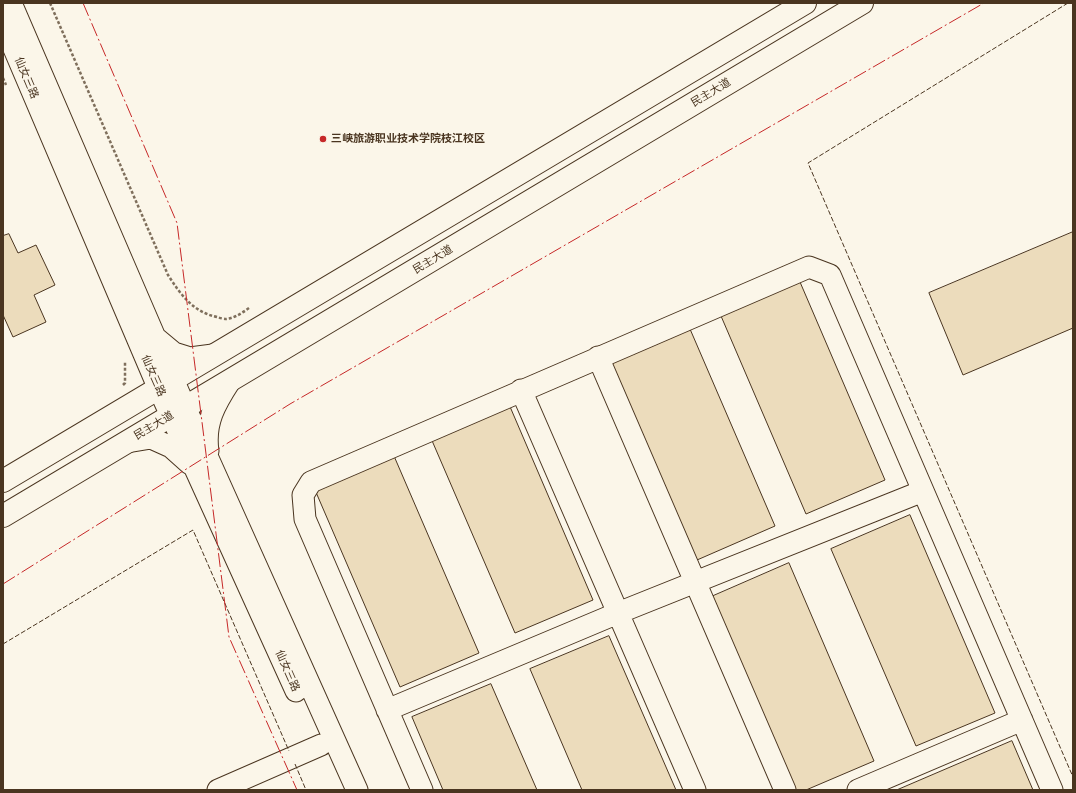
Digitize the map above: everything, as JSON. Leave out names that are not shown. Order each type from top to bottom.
[{"type":"main road","points":[[3,481],[124,397],[166,383],[805,3]]},
{"type":"main road","name":"民主大道","points":[[3,516],[862,3]]},
{"type":"street","name":"仙女三路","points":[[11,3],[154,336],[166,383],[178,412],[341,790]]},
{"type":"street","name":"仙女三路","points":[[3,23],[148,364],[166,383]]},
{"type":"street","points":[[422,790],[305,519],[304,495],[311,482],[808,267],[830,275],[1052,790]]},
{"type":"street","points":[[154,336],[174,353],[190,358],[213,355]]},
{"type":"street","points":[[598,357],[785,790]]},
{"type":"street","points":[[124,397],[142,387],[148,364]]},
{"type":"street","points":[[230,381],[218,399],[210,416],[202,465],[356,790]]},
{"type":"street","points":[[521,390],[695,790]]},
{"type":"street","points":[[127,442],[151,438],[171,447],[202,465]]},
{"type":"street","points":[[388,710],[618,613],[923,491]]},
{"type":"street","points":[[858,790],[1022,720]]},
{"type":"street","points":[[218,790],[239,786],[321,745]]},
{"type":"path","points":[[50,3],[168,276],[181,295],[197,309],[209,316],[226,319],[237,316],[251,308]]},
{"type":"path","points":[[3,78],[6,85]]},
{"type":"path","points":[[124,397],[125,354]]},
{"type":"building","points":[[1073,232],[1073,328],[963,375],[929,293]]},
{"type":"building","points":[[9,234],[18,253],[36,245],[55,285],[34,295],[46,322],[13,337],[3,315],[3,236]]},
{"type":"building","points":[[800,282],[885,480],[806,514],[721,316]]},
{"type":"building","points":[[690,329],[775,526],[697,560],[611,363]]},
{"type":"building","points":[[508,402],[593,600],[515,633],[430,436]]},
{"type":"building","points":[[394,456],[479,653],[400,687],[315,490]]},
{"type":"building","points":[[910,515],[995,713],[916,746],[831,549]]},
{"type":"building","points":[[789,563],[874,761],[806,790],[794,790],[711,597]]},
{"type":"building","points":[[609,636],[676,790],[582,790],[530,669]]},
{"type":"building","points":[[491,684],[537,790],[443,790],[412,717]]},
{"type":"building","points":[[1012,741],[1033,790],[897,790]]},
{"type":"fence","points":[[1068,3],[808,163],[1073,777]]},
{"type":"fence","points":[[3,644],[193,530],[289,751]]},
{"type":"fence","points":[[295,764],[306,790]]},
{"type":"power","points":[[83,3],[177,223],[229,637],[297,790]]},
{"type":"power","points":[[3,584],[290,404],[984,3]]},
{"type":"place","name":"三峡旅游职业技术学院枝江校区","points":[[323,139]]}]
